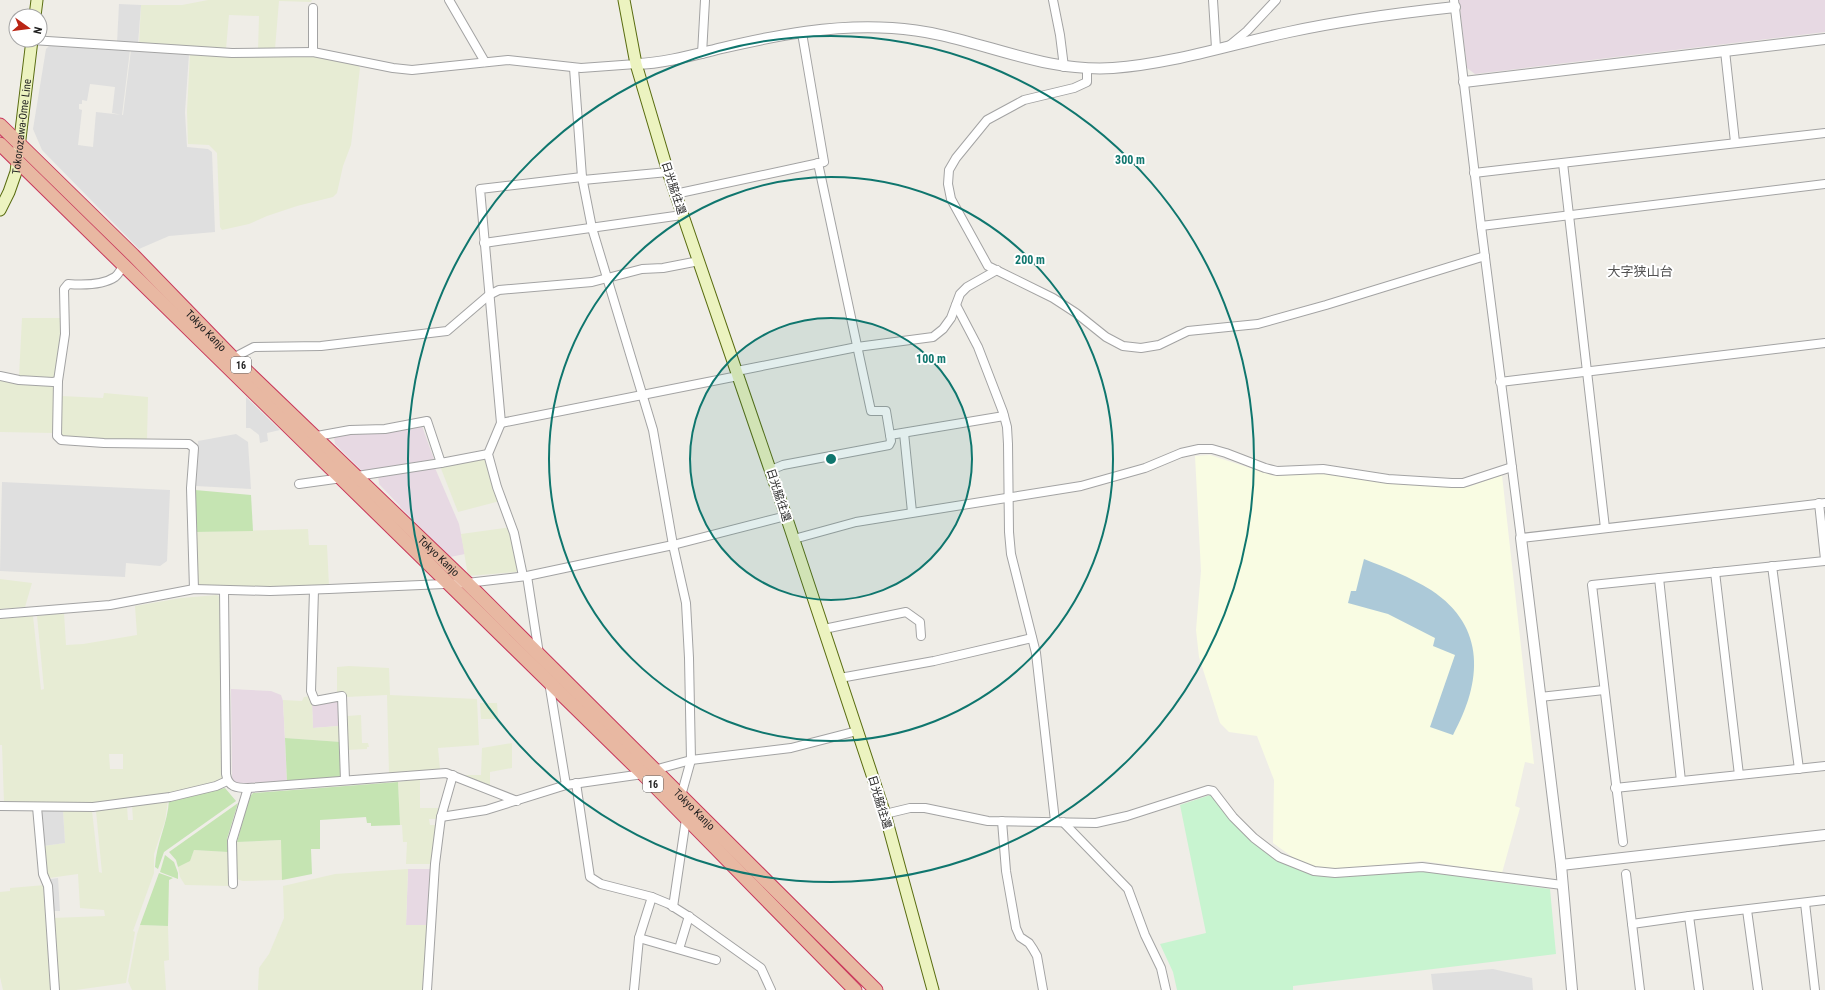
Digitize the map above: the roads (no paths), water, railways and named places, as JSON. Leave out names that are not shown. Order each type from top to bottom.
[{"type":"highway","name":"Tokyo Kanjo","points":[[0,125],[133,255],[233,358],[316,436],[539,655],[649,772],[686,819],[855,990]]},
{"type":"highway","name":"Tokyo Kanjo","points":[[0,144],[549,682],[649,772],[681,796],[876,990]]},
{"type":"main road","name":"日光脇往還","points":[[624,0],[636,64],[668,172],[771,470],[840,678],[884,814],[933,990]]},
{"type":"main road","name":"Tokorozawa-Ome Line","points":[[0,210],[13,182],[31,48]]},
{"type":"street","points":[[449,0],[485,62]]},
{"type":"street","points":[[702,54],[705,0]]},
{"type":"street","points":[[1053,0],[1064,67]]},
{"type":"street","points":[[1212,0],[1216,48]]},
{"type":"street","points":[[1230,45],[1247,31],[1276,0]]},
{"type":"street","points":[[48,41],[232,53],[313,52],[393,68],[412,70],[508,60],[574,68],[667,61],[802,33],[833,29],[870,27],[914,30],[964,40],[1020,58],[1064,67],[1113,68],[1151,63],[1328,23],[1454,3],[1561,865],[1572,990]]},
{"type":"street","points":[[313,8],[313,52]]},
{"type":"street","points":[[675,194],[824,162],[802,33]]},
{"type":"street","points":[[1464,82],[1825,38]]},
{"type":"street","points":[[1725,51],[1735,142]]},
{"type":"street","points":[[574,68],[583,178],[592,228],[653,430],[673,545],[686,603],[689,658],[691,760],[681,796]]},
{"type":"street","points":[[1087,68],[1087,82],[1074,88],[1024,100],[987,120],[956,158],[949,170],[948,184],[951,199],[988,266],[1053,298],[1076,313],[1106,337],[1123,346],[1141,348],[1159,345],[1188,331],[1266,322],[1485,256]]},
{"type":"street","points":[[1474,173],[1735,142],[1825,133]]},
{"type":"street","points":[[771,470],[783,464],[889,445],[891,441],[886,411],[871,411],[818,163]]},
{"type":"street","points":[[1563,163],[1605,528]]},
{"type":"street","points":[[539,655],[525,576],[514,533],[497,487],[488,454],[501,423],[480,189],[583,178],[668,172]]},
{"type":"street","points":[[1481,226],[1569,214],[1825,184]]},
{"type":"street","points":[[484,243],[682,215]]},
{"type":"street","points":[[233,358],[254,347],[321,346],[447,330],[489,295],[499,290],[592,282],[642,268],[663,268],[699,261]]},
{"type":"street","points":[[124,264],[119,273],[110,279],[98,283],[68,284],[64,289],[65,334],[58,380],[57,436],[61,440],[104,443],[189,444],[194,448],[191,488],[194,589]]},
{"type":"street","points":[[501,423],[738,374],[857,347],[933,337],[943,329],[951,318],[960,294],[967,287],[997,270]]},
{"type":"street","points":[[956,305],[978,347],[1004,416],[1008,444],[1009,532],[1011,554],[1032,638],[1040,683],[1059,822],[1128,889],[1145,935],[1161,968],[1166,990]]},
{"type":"street","points":[[1500,382],[1825,343]]},
{"type":"street","points":[[0,376],[19,380],[53,382],[58,380]]},
{"type":"street","points":[[890,435],[1004,416]]},
{"type":"street","points":[[316,436],[350,430],[386,429],[427,421],[441,463]]},
{"type":"street","points":[[904,433],[912,512]]},
{"type":"street","points":[[794,539],[856,522],[1081,486],[1145,468],[1182,452],[1199,449],[1212,449],[1277,471],[1323,469],[1388,479],[1452,483],[1463,483],[1512,467]]},
{"type":"street","points":[[357,476],[488,454]]},
{"type":"street","points":[[299,484],[342,478]]},
{"type":"street","points":[[1521,538],[1822,503],[1825,560],[1592,585],[1623,842]]},
{"type":"street","points":[[0,614],[110,605],[194,589],[314,590],[467,583],[525,576],[673,545],[786,516]]},
{"type":"street","points":[[1772,566],[1799,769]]},
{"type":"street","points":[[1715,572],[1739,775]]},
{"type":"street","points":[[1659,578],[1681,781]]},
{"type":"street","points":[[224,590],[227,781],[230,785],[238,788],[248,788],[446,773],[516,801]]},
{"type":"street","points":[[314,590],[311,692],[315,701],[342,696],[345,780]]},
{"type":"street","points":[[824,629],[906,612],[920,622],[921,636]]},
{"type":"street","points":[[840,678],[934,662],[1032,638]]},
{"type":"street","points":[[549,682],[566,784]]},
{"type":"street","points":[[1540,697],[1604,690]]},
{"type":"street","points":[[441,817],[486,810],[566,784],[649,772],[691,760],[791,748],[857,731]]},
{"type":"street","points":[[1616,788],[1825,766]]},
{"type":"street","points":[[427,990],[435,864],[441,817],[453,775]]},
{"type":"street","points":[[0,806],[93,808],[170,797],[216,786],[227,781]]},
{"type":"street","points":[[576,783],[590,877],[600,884],[652,897],[688,916],[761,968],[772,990]]},
{"type":"street","points":[[233,884],[232,841],[248,788]]},
{"type":"street","points":[[884,814],[910,808],[926,808],[938,809],[975,819],[1096,823],[1127,816],[1208,790],[1213,791],[1233,817],[1254,838],[1279,857],[1314,871],[1335,873],[1422,867],[1562,885]]},
{"type":"street","points":[[37,807],[43,874],[48,886],[55,990]]},
{"type":"street","points":[[673,907],[686,819]]},
{"type":"street","points":[[1002,821],[1006,871],[1016,928],[1020,936],[1029,943],[1037,956],[1043,990]]},
{"type":"street","points":[[1561,865],[1825,835]]},
{"type":"street","points":[[1626,874],[1640,990]]},
{"type":"street","points":[[634,990],[639,938],[652,897]]},
{"type":"street","points":[[1632,924],[1825,900]]},
{"type":"street","points":[[1805,903],[1815,990]]},
{"type":"street","points":[[1747,910],[1758,990]]},
{"type":"street","points":[[679,949],[688,916]]},
{"type":"street","points":[[1689,916],[1699,990]]},
{"type":"street","points":[[639,938],[716,960]]},
{"type":"water","points":[[1364,559],[1390,569],[1431,590],[1449,605],[1462,621],[1470,638],[1474,656],[1474,676],[1470,695],[1463,715],[1453,735],[1430,727],[1455,655],[1433,646],[1435,638],[1388,614],[1348,603],[1351,591],[1356,591]]},
{"type":"district","name":"大字狭山台","points":[[1640,271]]}]
